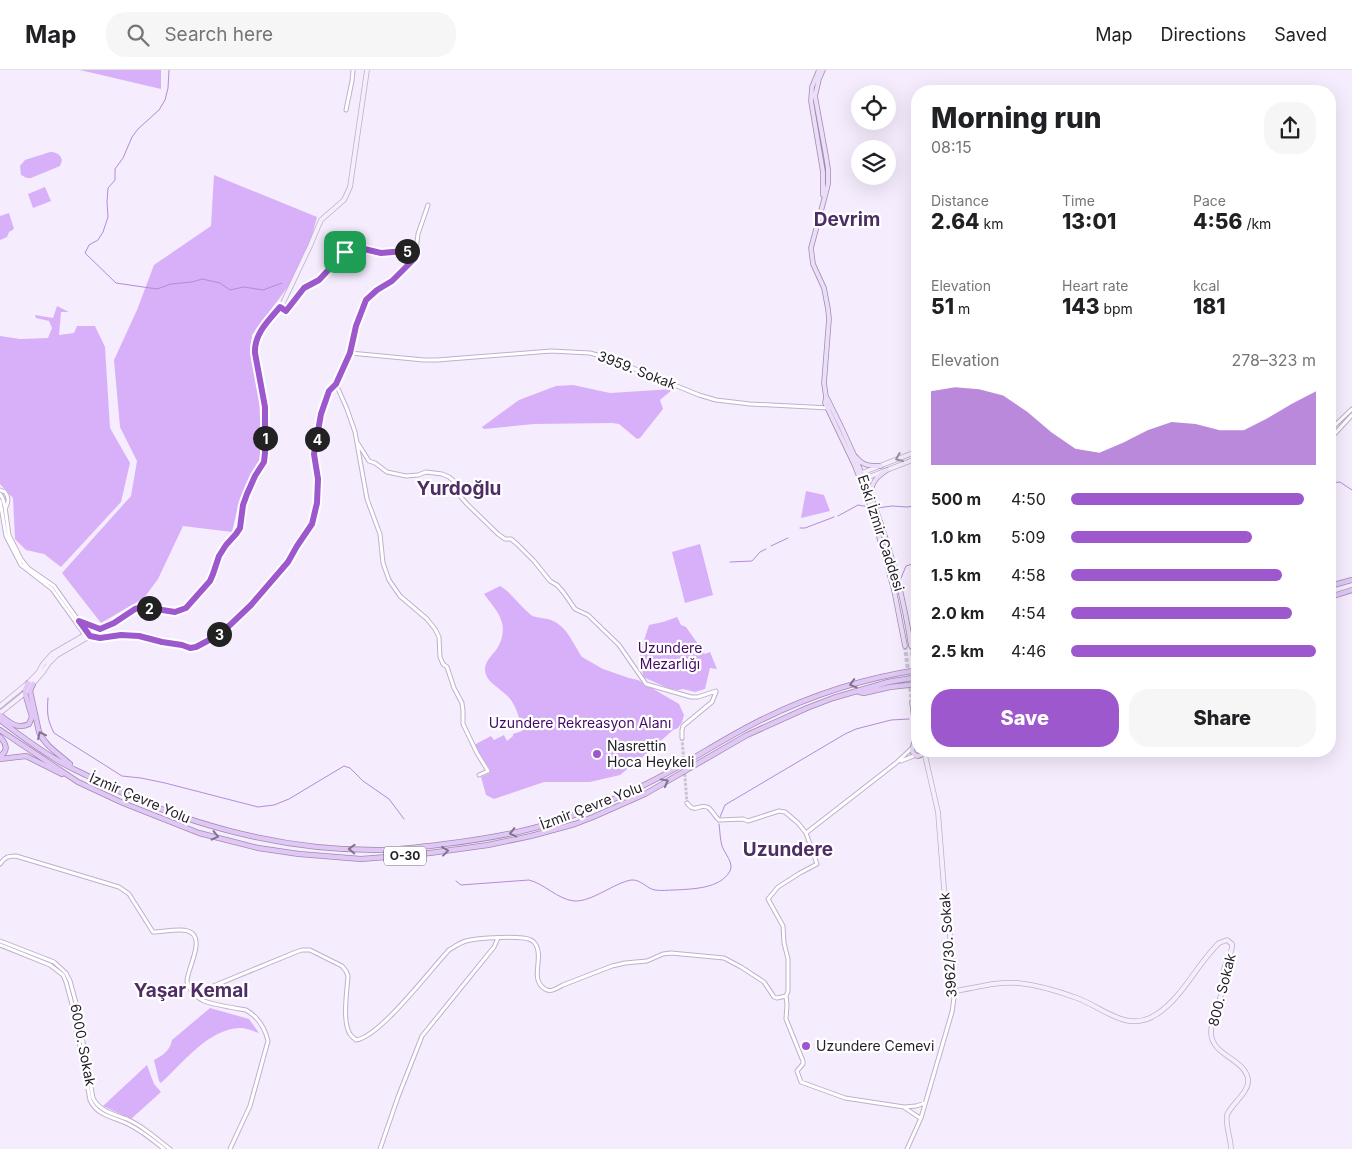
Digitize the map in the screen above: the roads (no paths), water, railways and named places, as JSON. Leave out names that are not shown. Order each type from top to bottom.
[{"type":"highway","points":[[1336,584],[1352,580]]},
{"type":"highway","points":[[1336,595],[1352,590]]},
{"type":"highway","name":"İzmir Çevre Yolu","points":[[0,720],[59,761],[117,790],[166,812],[192,821],[262,839],[342,849],[378,850],[478,840],[540,826],[572,816],[641,787],[762,719],[828,692],[875,678],[911,671]]},
{"type":"highway","name":"İzmir Çevre Yolu","points":[[0,730],[78,782],[179,826],[258,848],[299,854],[361,858],[430,853],[488,845],[556,830],[593,817],[645,794],[747,735],[780,719],[824,701],[888,682],[911,678]]},
{"type":"highway","points":[[26,693],[30,690],[30,683]]},
{"type":"highway","points":[[855,692],[864,693],[911,685]]},
{"type":"highway","points":[[19,691],[26,693]]},
{"type":"highway","points":[[26,693],[41,737],[75,769]]},
{"type":"highway","points":[[0,714],[15,726],[22,727],[28,724],[32,717],[26,693]]},
{"type":"highway","points":[[0,737],[5,742],[6,747],[0,757]]},
{"type":"highway","points":[[0,757],[26,756],[78,782]]},
{"type":"main road","points":[[0,706],[43,672],[56,655],[88,635],[114,623],[135,609],[143,607],[175,612],[186,608],[210,581],[219,556],[240,528],[243,505],[247,494],[264,462],[265,407],[254,345],[264,326],[280,307],[322,220],[344,200],[350,187],[367,70]]},
{"type":"main road","name":"Eski İzmir Caddesi","points":[[819,70],[812,87],[811,101],[823,172],[824,200]]},
{"type":"main road","name":"Eski İzmir Caddesi","points":[[823,70],[815,96],[828,169],[828,184],[811,248],[813,264],[824,288],[829,319],[824,383],[825,404],[842,428],[862,480],[890,574],[899,609],[905,646]]},
{"type":"main road","name":"Eski İzmir Caddesi","points":[[829,408],[860,474]]},
{"type":"main road","points":[[853,454],[865,464],[881,466]]},
{"type":"main road","points":[[860,474],[911,454]]},
{"type":"main road","points":[[862,480],[911,461]]},
{"type":"main road","points":[[870,494],[874,481],[887,470]]},
{"type":"main road","name":"Eski İzmir Caddesi","points":[[862,480],[870,494],[895,572],[911,646]]},
{"type":"main road","points":[[79,621],[100,629]]},
{"type":"main road","points":[[0,714],[26,693]]},
{"type":"main road","points":[[919,757],[928,765]]},
{"type":"main road","name":"3962/30. Sokak","points":[[926,757],[938,812],[954,991]]},
{"type":"main road","name":"800. Sokak","points":[[954,991],[1017,982],[1078,999],[1128,1022],[1143,1021],[1156,1015],[1168,1006],[1220,943],[1224,940],[1230,942],[1232,947],[1224,968],[1221,994],[1213,1017],[1211,1034],[1214,1045],[1241,1067],[1249,1081],[1226,1118],[1231,1149]]},
{"type":"street","points":[[346,110],[353,70]]},
{"type":"street","points":[[0,501],[6,536],[21,565],[52,589],[88,635],[100,638],[130,635],[190,648],[213,638],[251,605],[288,562],[312,524],[317,503],[318,479],[314,454],[321,414],[329,391],[336,384],[350,353],[356,326],[366,300],[377,290],[392,281],[415,258],[418,234],[428,205]]},
{"type":"street","points":[[280,307],[286,311],[304,288],[319,280],[348,249],[360,248],[381,253],[416,250]]},
{"type":"street","name":"3959. Sokak","points":[[350,353],[424,360],[551,351],[590,353],[608,358],[699,395],[716,400],[750,404],[829,408]]},
{"type":"street","points":[[336,384],[348,408],[357,442],[367,499],[380,534],[383,563],[389,580],[400,596],[427,618],[439,637],[440,657],[447,668],[462,703],[464,711],[463,724],[488,771],[479,775]]},
{"type":"street","points":[[1336,424],[1352,409]]},
{"type":"street","points":[[1336,432],[1352,415]]},
{"type":"street","points":[[357,442],[369,461],[387,472],[406,476],[426,472],[450,477],[459,489],[460,496],[467,504],[498,534],[505,539],[511,539],[517,544],[550,581],[564,592],[575,609],[588,615],[619,645],[646,684],[691,698],[716,691],[712,702],[683,726],[682,738]]},
{"type":"street","points":[[0,490],[5,492],[8,497],[8,503],[5,507]]},
{"type":"street","points":[[0,494],[5,507],[9,535],[21,559],[28,568],[54,586],[88,635]]},
{"type":"street","points":[[806,833],[896,763],[911,749]]},
{"type":"street","points":[[896,763],[911,757]]},
{"type":"street","points":[[687,803],[693,808],[706,806],[719,820],[743,819],[748,821],[774,812],[786,812],[806,833],[817,864],[778,888],[768,899],[783,926],[784,943],[788,959],[786,1019],[803,1061],[797,1073],[801,1082],[845,1098],[904,1107],[925,1103]]},
{"type":"street","points":[[0,864],[4,858],[16,856],[120,887],[129,894],[153,932],[188,931],[194,935],[196,942],[195,952],[187,980],[194,994],[204,1001],[246,1010],[258,1020],[266,1033],[268,1041],[250,1106],[230,1149]]},
{"type":"street","points":[[194,994],[296,952],[310,950],[342,966],[346,971],[348,976],[346,1018],[348,1028],[350,1034],[356,1040],[360,1040],[388,1019],[449,950],[458,944],[468,941],[499,937],[530,939],[534,943],[538,951],[538,980],[543,987],[550,990],[612,966],[647,961],[663,954],[671,953],[724,958],[764,982],[774,997],[786,996]]},
{"type":"street","points":[[380,1149],[398,1096],[422,1036],[494,947],[499,937]]},
{"type":"street","name":"6000. Sokak","points":[[0,941],[54,962],[66,973],[76,1004],[93,1098],[98,1106],[104,1110],[129,1120],[146,1130],[170,1149]]},
{"type":"street","name":"6000. Sokak","points":[[0,945],[50,965],[62,975],[72,1004],[92,1105],[102,1113],[144,1133],[164,1149]]},
{"type":"street","name":"3962/30. Sokak","points":[[907,1149],[921,1118],[952,1012],[954,991]]},
{"type":"street","points":[[904,1107],[921,1118]]},
{"type":"waterway","points":[[169,70],[165,100],[159,110],[132,137],[123,158],[115,169],[115,180],[108,188],[108,217],[103,232],[98,240],[89,245],[85,253],[116,283],[157,289],[171,284],[202,279],[220,283],[230,290],[244,287],[263,290],[282,283]]},
{"type":"waterway","points":[[1336,482],[1340,482],[1352,490]]},
{"type":"waterway","points":[[838,516],[858,505],[869,507]]},
{"type":"waterway","points":[[877,508],[911,506]]},
{"type":"waterway","points":[[800,528],[805,528],[834,517]]},
{"type":"waterway","points":[[771,546],[788,538]]},
{"type":"waterway","points":[[730,562],[752,561],[760,552],[766,549]]},
{"type":"waterway","points":[[901,578],[906,566],[911,564]]},
{"type":"waterway","points":[[48,698],[48,716],[54,733],[122,776],[165,783],[258,807],[274,805],[289,799],[344,766],[350,768],[363,781],[389,799],[404,819]]},
{"type":"waterway","points":[[720,817],[725,805],[845,734],[856,729],[891,720],[909,719]]},
{"type":"waterway","points":[[456,881],[461,885],[529,880],[568,900],[574,901],[588,899],[631,880],[638,881],[657,890],[705,887],[720,881],[731,868],[722,846],[719,824]]},
{"type":"tunnel","points":[[905,646],[911,694]]},
{"type":"tunnel","points":[[682,738],[687,803]]},
{"type":"place","name":"Nasrettin Hoca Heykeli","points":[[597,754]]},
{"type":"place","name":"Uzundere Cemevi","points":[[806,1046]]},
{"type":"district","name":"Devrim","points":[[847,219]]},
{"type":"district","name":"Yurdoğlu","points":[[459,488]]},
{"type":"district","name":"Uzundere","points":[[788,849]]},
{"type":"district","name":"Yaşar Kemal","points":[[191,990]]},
{"type":"park label","name":"Uzundere Mezarlığı","points":[[670,656]]},
{"type":"park label","name":"Uzundere Rekreasyon Alanı","points":[[580,723]]}]
